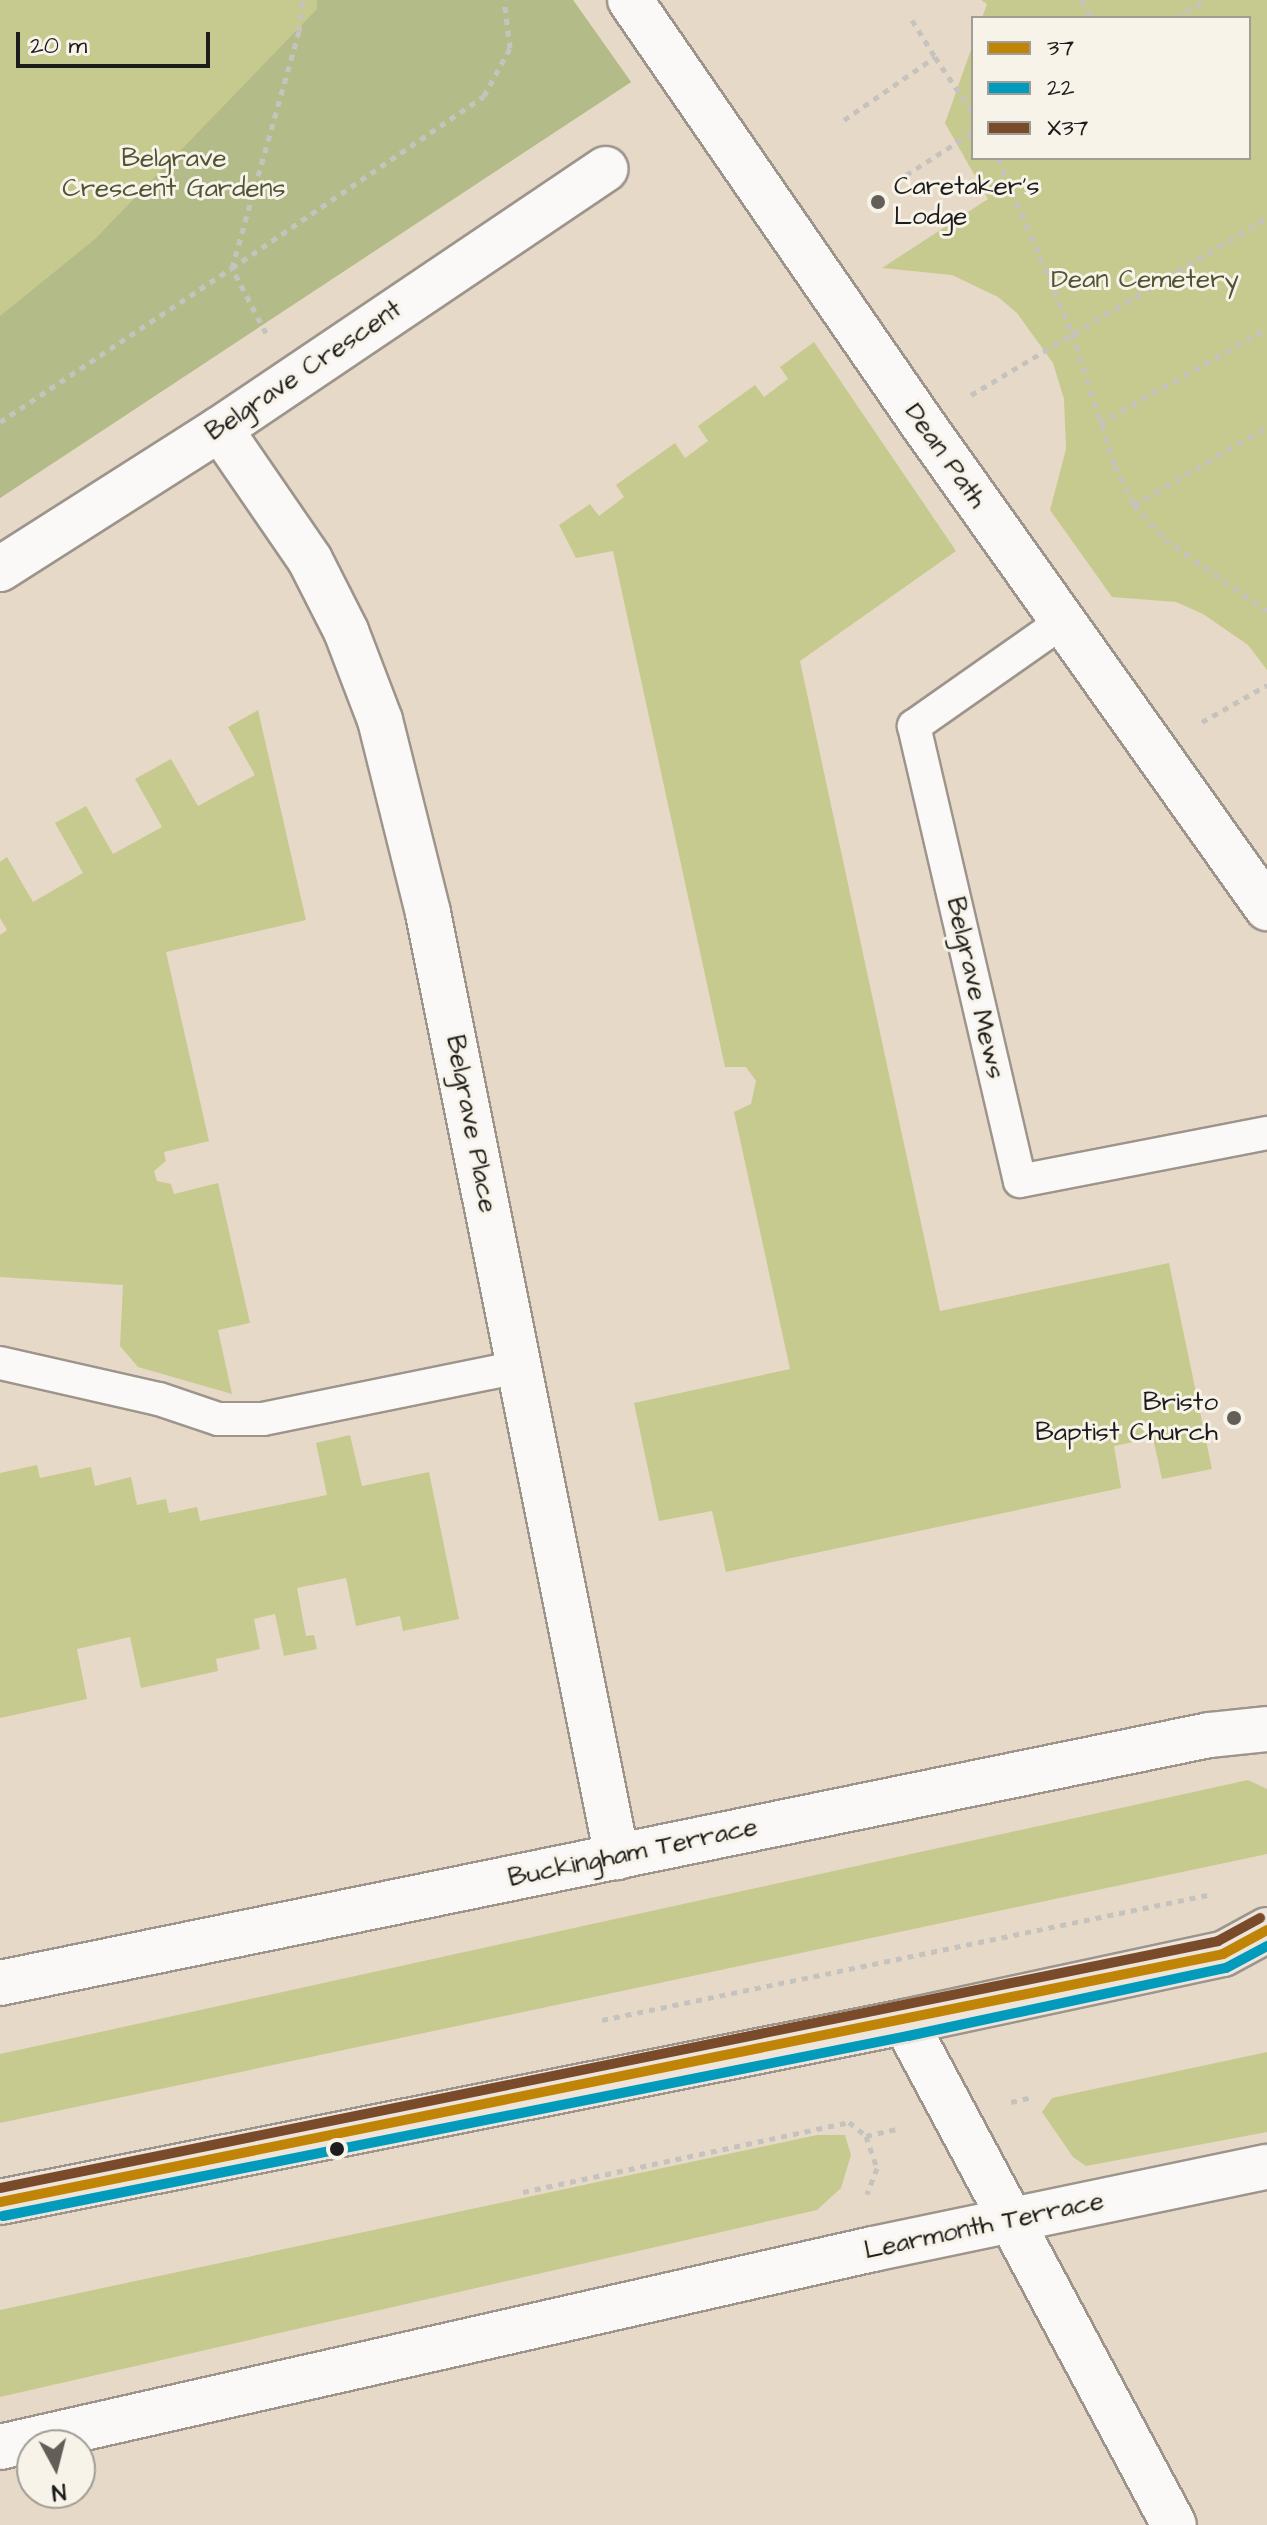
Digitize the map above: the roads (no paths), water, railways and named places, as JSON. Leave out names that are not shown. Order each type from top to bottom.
[{"type":"main road","points":[[1223,1954],[1267,1930]]},
{"type":"main road","points":[[0,2202],[905,2022],[1223,1954],[1267,1957]]},
{"type":"street","name":"Dean Path","points":[[630,0],[1062,622],[1267,908]]},
{"type":"street","name":"Belgrave Crescent","points":[[0,569],[220,429],[605,169]]},
{"type":"street","name":"Belgrave Place","points":[[220,429],[310,560],[346,631],[380,720],[428,913],[617,1857]]},
{"type":"street","name":"Buckingham Terrace","points":[[0,1983],[1209,1735],[1267,1729]]},
{"type":"street","points":[[905,2022],[1008,2221],[1174,2525]]},
{"type":"street","name":"Learmonth Terrace","points":[[0,2447],[1008,2221],[1267,2167]]},
{"type":"lane","name":"Belgrave Mews","points":[[1062,622],[914,726],[1020,1181],[1267,1133]]},
{"type":"lane","points":[[0,1363],[159,1399],[218,1419],[263,1419],[519,1367]]},
{"type":"place","name":"Caretaker's Lodge","points":[[878,202]]},
{"type":"place","name":"Bristo Baptist Church","points":[[1234,1418]]},
{"type":"park label","name":"Belgrave Crescent Gardens","points":[[174,174]]},
{"type":"park label","name":"Dean Cemetery","points":[[1145,280]]}]
